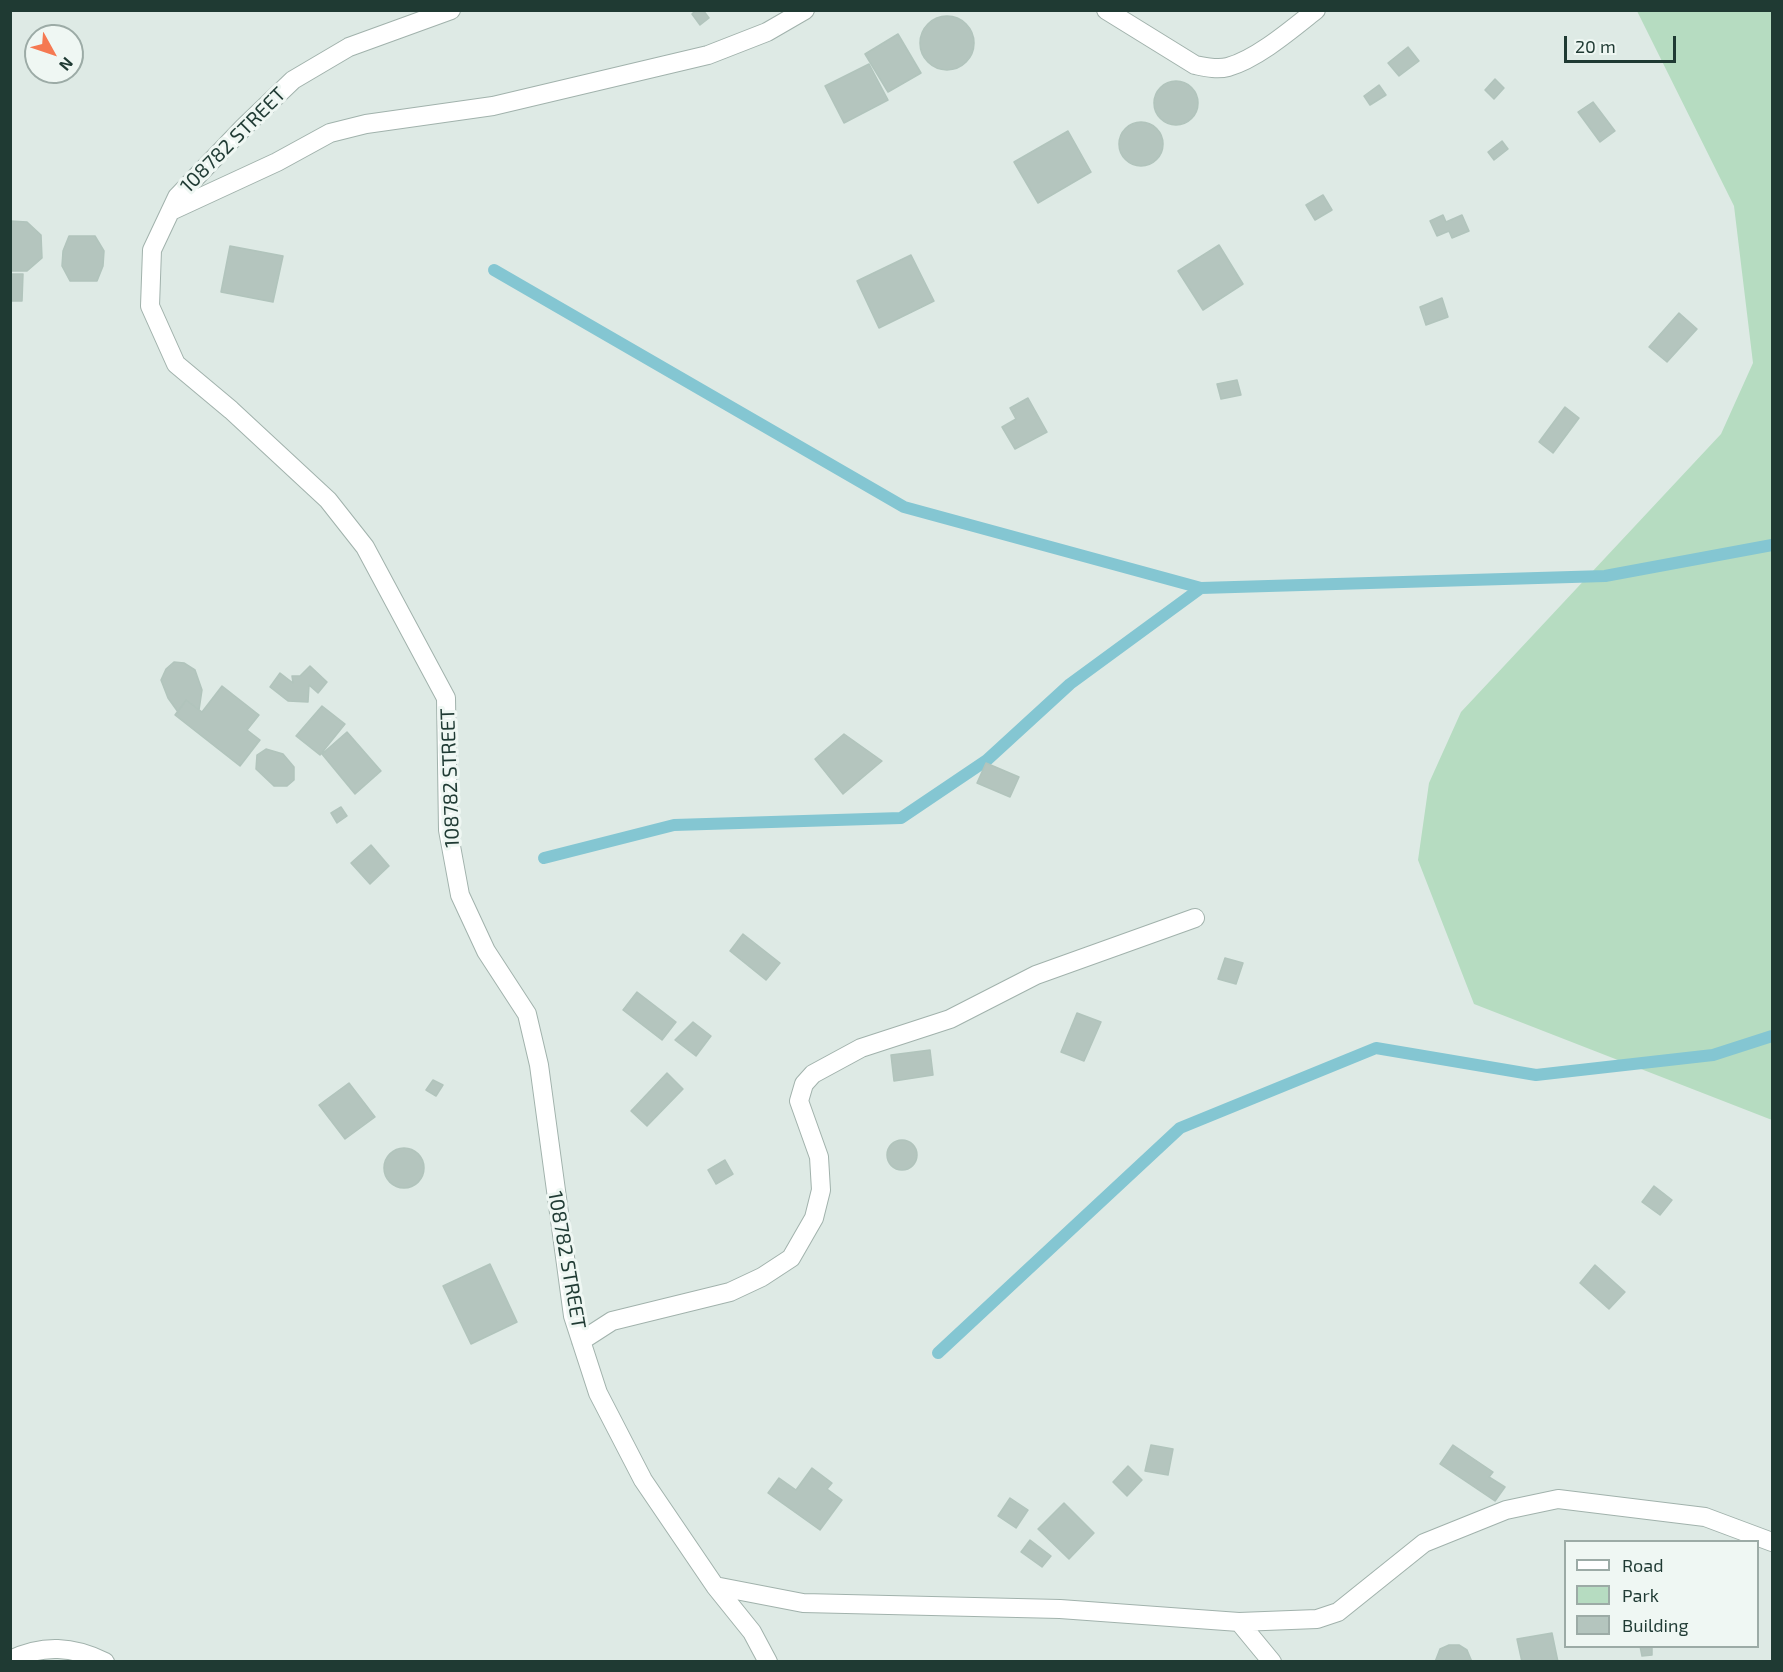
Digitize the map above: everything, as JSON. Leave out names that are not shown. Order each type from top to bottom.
[{"type":"street","name":"108782 STREET","points":[[451,10],[349,47],[293,80],[177,197],[152,250],[150,306],[176,364],[231,410],[328,500],[365,547],[446,698],[448,830],[460,895],[486,951],[527,1014],[539,1065],[573,1316],[598,1393],[643,1479],[715,1586],[752,1632],[768,1662]]},
{"type":"street","points":[[171,211],[277,162],[330,133],[366,124],[493,106],[708,55],[767,32],[805,10]]},
{"type":"street","points":[[1106,10],[1195,65],[1211,68],[1226,68],[1248,59],[1316,10]]},
{"type":"street","points":[[581,1341],[612,1322],[730,1292],[762,1277],[791,1258],[814,1218],[821,1190],[819,1157],[798,1101],[804,1084],[813,1074],[861,1048],[950,1019],[1036,975],[1195,918]]},
{"type":"street","points":[[715,1586],[803,1603],[1060,1610],[1239,1622],[1328,1617],[1353,1601],[1379,1576],[1424,1543],[1506,1510],[1541,1501],[1558,1499],[1705,1517],[1773,1542]]},
{"type":"street","points":[[1239,1622],[1272,1662]]},
{"type":"street","points":[[10,1660],[30,1651],[52,1648],[73,1649],[105,1662]]},
{"type":"green space","points":[[1637,11],[1772,11],[1772,1120],[1474,1004],[1418,860],[1429,783],[1461,712],[1721,434],[1753,363],[1734,206]]},
{"type":"building","points":[[696,10],[703,10],[709,18],[700,25],[692,14]]},
{"type":"building","points":[[947,16],[957,18],[966,24],[972,33],[974,43],[972,53],[966,62],[957,68],[947,70],[937,68],[928,62],[922,53],[920,43],[922,33],[928,24],[937,18]]},
{"type":"building","points":[[898,34],[921,73],[888,92],[865,54]]},
{"type":"building","points":[[1408,47],[1419,61],[1399,76],[1388,63]]},
{"type":"building","points":[[869,64],[888,100],[844,123],[825,86]]},
{"type":"building","points":[[1495,79],[1504,88],[1494,99],[1485,90]]},
{"type":"building","points":[[1176,81],[1192,87],[1198,103],[1192,119],[1176,125],[1160,119],[1154,103],[1160,87]]},
{"type":"building","points":[[1379,85],[1386,95],[1370,105],[1364,96]]},
{"type":"building","points":[[1593,102],[1615,131],[1600,142],[1578,112]]},
{"type":"building","points":[[1141,122],[1150,123],[1157,128],[1162,135],[1162,153],[1157,160],[1150,165],[1141,166],[1132,165],[1125,160],[1120,153],[1119,144],[1120,135],[1125,128],[1132,123]]},
{"type":"building","points":[[1068,131],[1091,172],[1038,203],[1014,162]]},
{"type":"building","points":[[1502,141],[1508,149],[1494,160],[1488,152]]},
{"type":"building","points":[[1323,195],[1332,210],[1315,220],[1306,205]]},
{"type":"building","points":[[1443,215],[1446,222],[1462,215],[1469,231],[1452,238],[1449,231],[1437,236],[1430,221]]},
{"type":"building","points":[[10,221],[27,222],[41,235],[42,258],[27,271],[10,271]]},
{"type":"building","points":[[69,236],[95,236],[104,251],[103,266],[97,281],[70,281],[62,266],[63,251]]},
{"type":"building","points":[[1219,245],[1243,284],[1203,310],[1178,271]]},
{"type":"building","points":[[230,246],[283,256],[273,302],[221,292]]},
{"type":"building","points":[[911,255],[934,301],[879,328],[857,281]]},
{"type":"building","points":[[10,274],[23,274],[22,301],[10,301]]},
{"type":"building","points":[[1442,298],[1448,317],[1426,325],[1420,307]]},
{"type":"building","points":[[1679,313],[1697,329],[1667,362],[1649,347]]},
{"type":"building","points":[[1237,380],[1241,395],[1221,399],[1217,384]]},
{"type":"building","points":[[1028,398],[1047,432],[1015,449],[1002,427],[1016,419],[1010,408]]},
{"type":"building","points":[[1565,407],[1579,418],[1553,453],[1539,442]]},
{"type":"building","points":[[174,662],[184,663],[195,670],[202,690],[199,710],[186,700],[178,712],[168,698],[161,680],[166,669]]},
{"type":"building","points":[[310,666],[327,682],[318,693],[309,685],[308,702],[288,701],[270,687],[280,673],[293,683],[292,676],[300,676]]},
{"type":"building","points":[[222,686],[259,715],[247,730],[260,740],[240,766],[175,715],[186,700],[202,712]]},
{"type":"building","points":[[322,706],[345,724],[320,755],[296,736]]},
{"type":"building","points":[[347,732],[381,771],[355,794],[322,754]]},
{"type":"building","points":[[844,734],[882,761],[843,794],[815,759]]},
{"type":"building","points":[[266,749],[283,754],[294,767],[294,780],[287,786],[274,786],[256,769],[257,755]]},
{"type":"building","points":[[986,763],[1019,777],[1010,797],[977,783]]},
{"type":"building","points":[[341,807],[347,816],[337,823],[331,813]]},
{"type":"building","points":[[371,845],[389,866],[370,884],[351,863]]},
{"type":"building","points":[[743,934],[780,963],[766,980],[730,951]]},
{"type":"building","points":[[1225,958],[1243,963],[1236,984],[1218,979]]},
{"type":"building","points":[[637,992],[676,1022],[662,1040],[623,1010]]},
{"type":"building","points":[[1077,1013],[1101,1022],[1084,1061],[1061,1052]]},
{"type":"building","points":[[693,1022],[711,1036],[696,1056],[675,1040]]},
{"type":"building","points":[[930,1050],[933,1075],[894,1081],[891,1055]]},
{"type":"building","points":[[667,1073],[683,1089],[647,1126],[631,1111]]},
{"type":"building","points":[[433,1080],[443,1085],[436,1096],[426,1090]]},
{"type":"building","points":[[349,1083],[375,1117],[345,1139],[319,1105]]},
{"type":"building","points":[[902,1140],[913,1144],[917,1155],[913,1166],[902,1170],[891,1166],[887,1155],[891,1144]]},
{"type":"building","points":[[404,1148],[418,1154],[424,1168],[418,1182],[404,1188],[390,1182],[384,1168],[390,1154]]},
{"type":"building","points":[[725,1160],[733,1174],[716,1184],[708,1170]]},
{"type":"building","points":[[1654,1186],[1672,1200],[1660,1215],[1642,1202]]},
{"type":"building","points":[[490,1264],[517,1322],[471,1344],[443,1286]]},
{"type":"building","points":[[1595,1265],[1625,1292],[1609,1309],[1580,1283]]},
{"type":"building","points":[[1151,1445],[1173,1449],[1168,1475],[1145,1471]]},
{"type":"building","points":[[1453,1445],[1493,1472],[1489,1477],[1505,1487],[1495,1501],[1440,1464]]},
{"type":"building","points":[[1128,1466],[1142,1480],[1127,1496],[1113,1482]]},
{"type":"building","points":[[812,1468],[832,1483],[827,1489],[842,1500],[820,1530],[768,1493],[779,1478],[796,1490]]},
{"type":"building","points":[[1010,1498],[1028,1510],[1016,1528],[998,1516]]},
{"type":"building","points":[[1064,1503],[1094,1533],[1069,1559],[1038,1529]]},
{"type":"building","points":[[1030,1540],[1051,1556],[1042,1567],[1021,1552]]},
{"type":"building","points":[[1552,1633],[1558,1662],[1522,1662],[1517,1639]]},
{"type":"building","points":[[1449,1645],[1459,1645],[1467,1650],[1472,1662],[1435,1662],[1440,1649]]},
{"type":"building","points":[[1640,1648],[1652,1648],[1652,1655],[1642,1656]]},
{"type":"waterway","points":[[494,270],[904,507],[1201,588],[1605,576],[1772,545]]},
{"type":"waterway","points":[[544,858],[674,825],[901,818],[987,760],[1070,684],[1201,588]]},
{"type":"waterway","points":[[938,1353],[1180,1128],[1376,1048],[1536,1075],[1713,1055],[1772,1036]]}]
